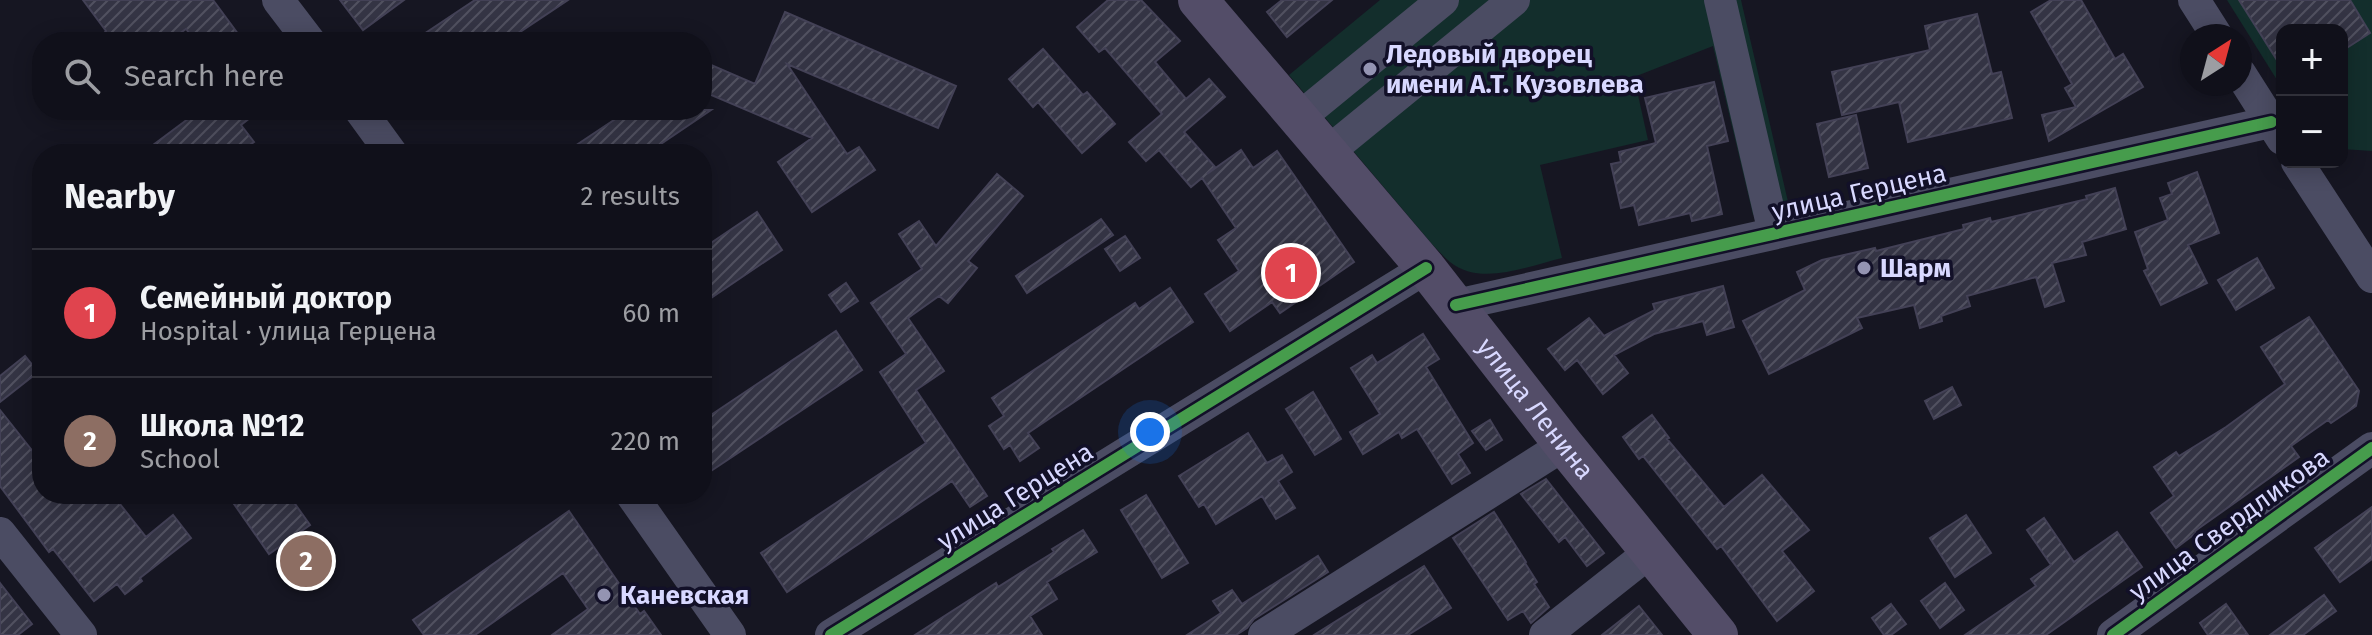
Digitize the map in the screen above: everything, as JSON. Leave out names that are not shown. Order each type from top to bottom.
[{"type":"main road","name":"улица Ленина","points":[[1198,0],[1426,268],[1718,635]]},
{"type":"street","points":[[278,0],[302,32]]},
{"type":"street","points":[[1299,118],[1443,0]]},
{"type":"street","points":[[1328,152],[1514,0]]},
{"type":"street","points":[[1720,0],[1774,233]]},
{"type":"street","points":[[2194,0],[2209,24]]},
{"type":"street","points":[[2252,92],[2276,129]]},
{"type":"street","points":[[367,120],[385,144]]},
{"type":"street","name":"улица Герцена","points":[[1456,305],[1774,233],[2276,131]]},
{"type":"street","points":[[2301,168],[2372,277]]},
{"type":"street","name":"улица Герцена","points":[[831,635],[1426,268]]},
{"type":"street","points":[[1264,635],[1564,445]]},
{"type":"street","name":"улица Свердликова","points":[[2113,635],[2372,448]]},
{"type":"street","points":[[638,504],[730,635]]},
{"type":"street","points":[[0,533],[81,635]]},
{"type":"street","points":[[1545,635],[1650,552]]},
{"type":"green space","points":[[1380,0],[1741,0],[1789,206],[1753,215],[1713,46],[1634,77],[1648,140],[1540,165],[1562,258],[1490,274],[1462,269],[1432,244],[1289,75]]},
{"type":"green space","points":[[2227,0],[2372,0],[2372,151],[2348,149],[2348,24],[2276,24],[2276,78],[2252,40],[2252,24],[2242,24]]},
{"type":"building","points":[[83,0],[213,0],[237,32],[188,32],[186,29],[182,32],[106,31]]},
{"type":"building","points":[[340,0],[404,0],[363,30]]},
{"type":"building","points":[[475,0],[568,0],[520,32],[427,32]]},
{"type":"building","points":[[1108,0],[1141,0],[1180,41],[1155,62],[1186,99],[1209,79],[1225,97],[1184,132],[1215,167],[1207,174],[1241,150],[1253,168],[1277,151],[1354,262],[1280,313],[1272,302],[1230,331],[1205,294],[1239,271],[1218,240],[1236,228],[1202,178],[1191,187],[1159,150],[1146,161],[1129,142],[1162,114],[1105,48],[1099,52],[1077,27]]},
{"type":"building","points":[[1282,0],[1332,0],[1287,37],[1267,12]]},
{"type":"building","points":[[2051,0],[2081,0],[2115,59],[2123,54],[2143,87],[2049,141],[2042,115],[2076,107],[2065,88],[2072,84],[2031,12]]},
{"type":"building","points":[[2239,0],[2350,0],[2370,33],[2348,47],[2348,24],[2276,24],[2276,59]]},
{"type":"building","points":[[785,12],[956,86],[938,128],[787,64],[847,154],[859,147],[875,170],[812,212],[778,162],[812,138],[712,95],[712,65],[755,84]]},
{"type":"building","points":[[1977,14],[1992,74],[2001,72],[2012,118],[1908,142],[1899,102],[1842,115],[1832,72],[1930,50],[1925,26]]},
{"type":"building","points":[[1043,49],[1083,95],[1087,92],[1115,124],[1082,153],[1038,102],[1033,107],[1009,79]]},
{"type":"building","points":[[1714,82],[1728,141],[1707,146],[1722,214],[1692,221],[1690,213],[1639,225],[1634,205],[1621,208],[1611,164],[1621,162],[1619,152],[1656,143],[1645,98]]},
{"type":"building","points":[[1856,115],[1868,168],[1829,177],[1817,124]]},
{"type":"building","points":[[187,120],[247,120],[241,125],[254,142],[251,144],[154,144]]},
{"type":"building","points":[[614,120],[696,120],[661,144],[578,144]]},
{"type":"building","points":[[2197,172],[2219,233],[2188,245],[2207,283],[2161,305],[2144,271],[2148,269],[2135,232],[2168,220],[2160,198],[2172,194],[2168,183]]},
{"type":"building","points":[[997,174],[1023,196],[968,261],[977,268],[948,303],[939,296],[908,318],[944,371],[916,390],[987,496],[970,507],[952,481],[787,592],[761,553],[926,443],[880,372],[906,354],[871,303],[922,269],[899,234],[919,221],[936,246]]},
{"type":"building","points":[[2115,188],[2126,229],[2082,242],[2086,255],[2052,263],[2064,301],[2045,307],[2036,277],[1967,296],[1970,306],[1941,316],[1942,321],[1920,328],[1914,305],[1857,318],[1862,328],[1769,374],[1743,321],[1805,290],[1797,272],[1822,260],[1875,248],[1876,251],[1964,229],[1963,225],[1990,218],[1991,222],[2087,199],[2086,196]]},
{"type":"building","points":[[757,212],[782,250],[712,297],[712,242]]},
{"type":"building","points":[[1101,219],[1113,235],[1027,293],[1016,276]]},
{"type":"building","points":[[1125,236],[1140,258],[1120,271],[1105,249]]},
{"type":"building","points":[[2257,258],[2274,288],[2236,310],[2218,280]]},
{"type":"building","points":[[846,283],[858,301],[841,312],[829,295]]},
{"type":"building","points":[[1723,286],[1734,327],[1707,335],[1703,321],[1654,334],[1614,355],[1628,373],[1603,394],[1577,360],[1565,370],[1548,349],[1589,318],[1604,336],[1655,310],[1653,304]]},
{"type":"building","points":[[1170,288],[1193,322],[1028,433],[1039,448],[1020,461],[1010,445],[1004,449],[989,426],[1004,416],[992,398],[1135,303],[1139,309]]},
{"type":"building","points":[[2309,317],[2359,391],[2356,406],[2331,423],[2328,420],[2291,446],[2299,457],[2176,548],[2151,513],[2174,496],[2154,467],[2176,452],[2179,456],[2226,427],[2285,384],[2261,347]]},
{"type":"building","points":[[836,331],[862,370],[712,470],[712,414]]},
{"type":"building","points":[[1423,334],[1439,359],[1426,367],[1473,443],[1458,454],[1470,473],[1452,484],[1417,429],[1402,438],[1399,432],[1363,454],[1350,432],[1380,414],[1351,368],[1372,355],[1377,363]]},
{"type":"building","points":[[25,356],[32,365],[32,377],[0,402],[0,376]]},
{"type":"building","points":[[1952,387],[1961,405],[1934,419],[1925,401]]},
{"type":"building","points":[[1313,392],[1341,439],[1315,455],[1286,409]]},
{"type":"building","points":[[0,410],[32,450],[32,504],[120,504],[146,537],[173,515],[191,538],[140,578],[142,581],[125,594],[117,584],[94,601],[53,549],[49,552],[0,486]]},
{"type":"building","points":[[1652,415],[1667,439],[1724,507],[1762,475],[1809,530],[1782,551],[1814,591],[1777,621],[1721,546],[1717,549],[1643,456],[1639,459],[1623,437]]},
{"type":"building","points":[[1490,420],[1502,440],[1486,450],[1472,431]]},
{"type":"building","points":[[1248,433],[1267,463],[1282,455],[1292,472],[1278,481],[1295,508],[1276,519],[1262,496],[1216,524],[1204,504],[1199,507],[1179,476]]},
{"type":"building","points":[[1546,479],[1604,553],[1587,566],[1565,537],[1559,542],[1521,494]]},
{"type":"building","points":[[1146,495],[1188,563],[1162,578],[1121,510]]},
{"type":"building","points":[[234,504],[295,504],[310,525],[269,554]]},
{"type":"building","points":[[2372,507],[2372,559],[2340,582],[2315,548]]},
{"type":"building","points":[[569,511],[640,614],[644,611],[661,635],[552,635],[588,609],[563,573],[475,635],[424,635],[413,620]]},
{"type":"building","points":[[1494,512],[1526,562],[1537,582],[1534,584],[1549,607],[1531,623],[1523,611],[1508,620],[1453,538]]},
{"type":"building","points":[[1966,515],[1991,553],[1955,577],[1930,538]]},
{"type":"building","points":[[2044,518],[2074,562],[2117,532],[2142,567],[2046,635],[1965,635],[2036,586],[2031,579],[2051,565],[2027,530]]},
{"type":"building","points":[[1083,530],[1097,552],[1047,582],[1057,599],[1030,616],[1042,635],[915,635],[996,583],[998,587],[1054,552],[1052,549]]},
{"type":"building","points":[[1318,556],[1328,572],[1254,619],[1236,635],[1187,635],[1221,613],[1213,601],[1232,590],[1242,604]]},
{"type":"building","points":[[1424,566],[1451,608],[1408,635],[1314,635]]},
{"type":"building","points":[[0,583],[32,624],[18,635],[0,635]]},
{"type":"building","points":[[1945,583],[1964,610],[1940,628],[1921,601]]},
{"type":"building","points":[[2324,595],[2336,611],[2303,635],[2270,635]]},
{"type":"building","points":[[1891,604],[1906,624],[1891,635],[1884,635],[1872,618]]},
{"type":"building","points":[[2226,604],[2248,635],[2208,635],[2200,623]]},
{"type":"building","points":[[1639,606],[1662,635],[1602,635]]},
{"type":"cycle path","points":[[1456,305],[2271,122]]},
{"type":"cycle path","points":[[831,635],[1426,268]]},
{"type":"cycle path","points":[[2113,635],[2372,448]]},
{"type":"place","name":"Ледовый дворец имени А.Т. Кузовлева","points":[[1370,69]]},
{"type":"place","name":"Шарм","points":[[1864,268]]},
{"type":"place","name":"Семейный доктор","points":[[1291,273]]},
{"type":"place","name":"Школа №12","points":[[306,561]]},
{"type":"place","name":"Каневская","points":[[604,595]]}]
